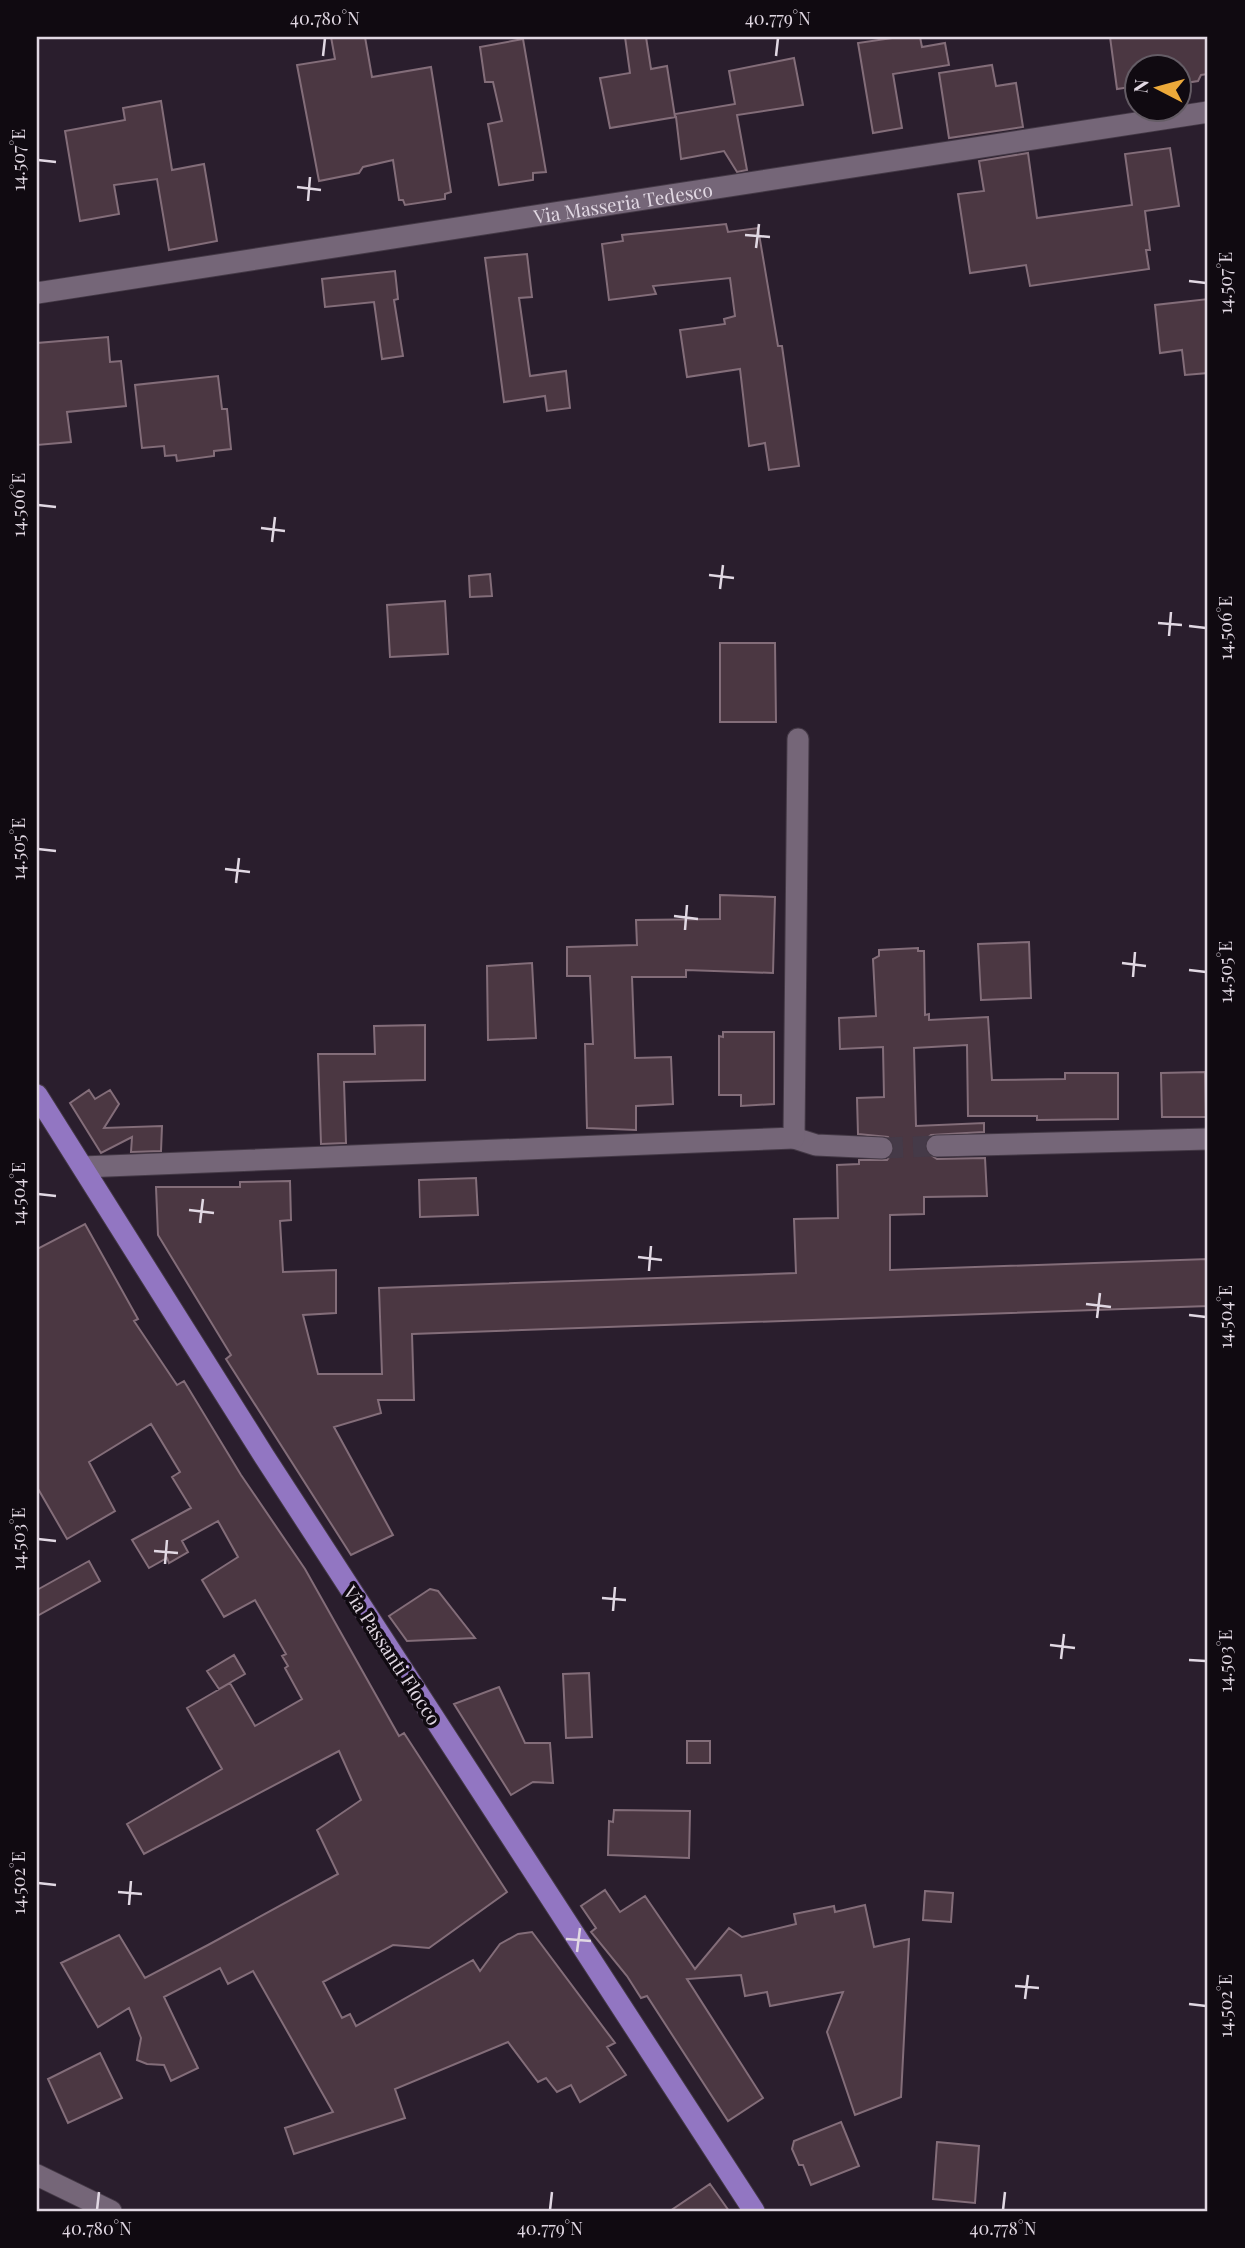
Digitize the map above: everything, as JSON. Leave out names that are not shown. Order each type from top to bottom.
[{"type":"main road","name":"Via Passanti Flocco","points":[[37,1095],[271,1468],[754,2211]]},
{"type":"street","name":"Via Masseria Tedesco","points":[[37,293],[1208,112]]},
{"type":"street","points":[[794,1138],[797,739]]},
{"type":"street","points":[[83,1167],[794,1138],[817,1145],[882,1148]]},
{"type":"street","points":[[937,1146],[1208,1139]]},
{"type":"street","points":[[37,2175],[111,2211]]},
{"type":"building","points":[[331,37],[365,37],[372,77],[431,67],[451,192],[445,194],[445,199],[405,205],[403,200],[399,200],[393,160],[363,167],[359,173],[319,181],[297,65],[335,59]]},
{"type":"building","points":[[625,37],[646,37],[651,69],[667,66],[675,117],[675,114],[735,104],[729,71],[794,58],[803,105],[737,115],[747,170],[737,172],[724,151],[681,159],[676,117],[610,128],[600,78],[630,73]]},
{"type":"building","points":[[920,37],[922,47],[945,43],[949,65],[893,74],[902,128],[873,133],[858,43]]},
{"type":"building","points":[[1110,37],[1208,37],[1208,74],[1201,75],[1198,81],[1192,82],[1192,52],[1122,52],[1122,88],[1117,89]]},
{"type":"building","points":[[523,39],[546,172],[533,173],[533,180],[499,185],[488,124],[502,121],[493,82],[485,82],[480,47]]},
{"type":"building","points":[[992,65],[996,86],[1016,83],[1023,127],[949,138],[939,73]]},
{"type":"building","points":[[161,101],[172,170],[204,164],[217,241],[169,250],[157,179],[114,185],[119,214],[80,221],[65,131],[125,120],[123,108]]},
{"type":"building","points":[[1170,148],[1179,206],[1145,211],[1150,250],[1146,250],[1149,269],[1030,286],[1026,265],[970,273],[958,194],[984,191],[979,161],[1028,153],[1037,218],[1132,205],[1125,154]]},
{"type":"building","points":[[726,224],[728,232],[758,228],[778,346],[782,346],[799,466],[769,470],[765,443],[749,446],[740,369],[687,377],[680,330],[725,324],[724,319],[735,316],[730,278],[653,286],[656,294],[609,300],[602,244],[623,241],[622,235]]},
{"type":"building","points":[[527,254],[532,297],[519,298],[530,376],[566,371],[570,408],[547,411],[545,396],[504,402],[485,258]]},
{"type":"building","points":[[395,271],[398,299],[394,300],[403,356],[382,359],[374,302],[325,307],[322,279]]},
{"type":"building","points":[[1208,299],[1208,373],[1185,375],[1182,350],[1160,353],[1155,305]]},
{"type":"building","points":[[108,337],[110,362],[121,361],[126,406],[67,412],[71,442],[37,445],[37,343]]},
{"type":"building","points":[[218,376],[222,409],[227,409],[231,449],[214,451],[214,456],[177,461],[176,455],[165,456],[164,446],[142,448],[135,385]]},
{"type":"building","points":[[490,574],[492,596],[470,597],[469,576]]},
{"type":"building","points":[[445,601],[448,654],[390,657],[387,605]]},
{"type":"building","points":[[720,643],[775,643],[776,722],[720,722]]},
{"type":"building","points":[[720,895],[775,897],[773,973],[686,970],[686,977],[632,977],[635,1058],[671,1057],[673,1104],[636,1106],[636,1130],[587,1128],[585,1044],[593,1044],[590,976],[567,976],[567,947],[637,945],[636,920],[720,919]]},
{"type":"building","points":[[1029,942],[1031,998],[981,1000],[978,944]]},
{"type":"building","points":[[918,948],[918,951],[924,951],[925,1015],[929,1014],[929,1020],[988,1017],[992,1080],[1065,1079],[1065,1073],[1118,1073],[1118,1119],[1037,1120],[1037,1116],[968,1116],[967,1045],[914,1048],[916,1126],[984,1123],[984,1132],[931,1135],[925,1140],[926,1152],[937,1159],[985,1158],[987,1196],[924,1197],[924,1214],[890,1215],[890,1270],[1208,1259],[1208,1306],[412,1334],[414,1400],[378,1400],[381,1413],[334,1427],[393,1535],[351,1555],[226,1359],[231,1355],[158,1235],[156,1187],[240,1187],[240,1182],[290,1181],[291,1220],[280,1221],[283,1272],[336,1270],[336,1313],[303,1315],[318,1374],[382,1374],[379,1288],[796,1273],[794,1219],[838,1218],[837,1165],[859,1164],[859,1160],[887,1160],[895,1149],[888,1137],[858,1134],[857,1098],[884,1097],[883,1047],[840,1049],[839,1018],[876,1016],[873,959],[879,956],[879,950]]},
{"type":"building","points":[[532,963],[536,1038],[488,1040],[487,966]]},
{"type":"building","points":[[425,1025],[425,1080],[344,1082],[346,1143],[321,1144],[318,1054],[375,1054],[374,1026]]},
{"type":"building","points":[[723,1032],[774,1032],[774,1104],[741,1106],[741,1095],[719,1095],[719,1036],[723,1037]]},
{"type":"building","points":[[1205,1072],[1206,1117],[1162,1117],[1161,1073]]},
{"type":"building","points":[[89,1090],[95,1099],[110,1090],[119,1104],[104,1128],[162,1126],[161,1151],[131,1152],[132,1137],[101,1153],[70,1103]]},
{"type":"building","points":[[476,1178],[478,1215],[420,1217],[419,1180]]},
{"type":"building","points":[[85,1224],[138,1319],[134,1321],[177,1385],[184,1381],[241,1475],[305,1569],[399,1736],[404,1733],[507,1892],[429,1948],[393,1945],[323,1982],[342,2018],[350,2014],[356,2026],[473,1960],[480,1971],[500,1944],[518,1934],[532,1932],[615,2043],[607,2047],[626,2075],[580,2102],[571,2085],[557,2092],[546,2078],[538,2082],[508,2042],[395,2089],[405,2118],[294,2154],[285,2128],[333,2112],[253,1971],[228,1984],[220,1968],[164,1997],[198,2068],[171,2081],[164,2065],[147,2064],[137,2060],[141,2038],[129,2008],[98,2027],[61,1963],[119,1935],[145,1978],[208,1945],[338,1874],[317,1830],[361,1800],[339,1751],[144,1854],[127,1824],[222,1769],[187,1708],[230,1683],[255,1726],[302,1699],[285,1668],[288,1666],[282,1656],[286,1654],[255,1600],[224,1617],[202,1580],[238,1557],[218,1521],[182,1541],[188,1552],[169,1563],[167,1558],[149,1568],[132,1540],[191,1508],[172,1477],[180,1472],[151,1424],[89,1462],[115,1511],[67,1539],[37,1487],[37,1249]]},
{"type":"building","points":[[89,1561],[100,1581],[37,1616],[37,1590]]},
{"type":"building","points":[[430,1589],[438,1591],[475,1638],[407,1641],[389,1616]]},
{"type":"building","points":[[234,1655],[245,1674],[219,1689],[207,1671]]},
{"type":"building","points":[[589,1673],[592,1737],[566,1738],[563,1674]]},
{"type":"building","points":[[499,1687],[525,1743],[550,1743],[553,1783],[533,1782],[511,1795],[454,1704]]},
{"type":"building","points":[[687,1741],[710,1741],[710,1763],[687,1763]]},
{"type":"building","points":[[614,1810],[690,1811],[689,1858],[608,1855],[609,1821],[613,1822]]},
{"type":"building","points":[[605,1890],[620,1912],[645,1896],[695,1969],[729,1928],[742,1937],[796,1924],[794,1914],[834,1906],[835,1912],[865,1905],[874,1947],[909,1939],[901,2097],[855,2115],[827,2032],[843,1992],[770,2006],[767,1992],[745,1996],[741,1975],[687,1979],[763,2098],[728,2121],[647,1996],[641,1998],[627,1976],[591,1932],[596,1928],[581,1906]]},
{"type":"building","points":[[925,1891],[953,1893],[951,1922],[923,1920]]},
{"type":"building","points":[[100,2053],[122,2098],[68,2123],[48,2079]]},
{"type":"building","points":[[841,2122],[859,2166],[811,2185],[803,2165],[799,2165],[792,2149],[794,2141]]},
{"type":"building","points":[[937,2142],[979,2146],[975,2203],[933,2199]]},
{"type":"building","points":[[710,2184],[729,2211],[670,2211]]},
{"type":"tunnel","points":[[882,1148],[937,1146]]}]
